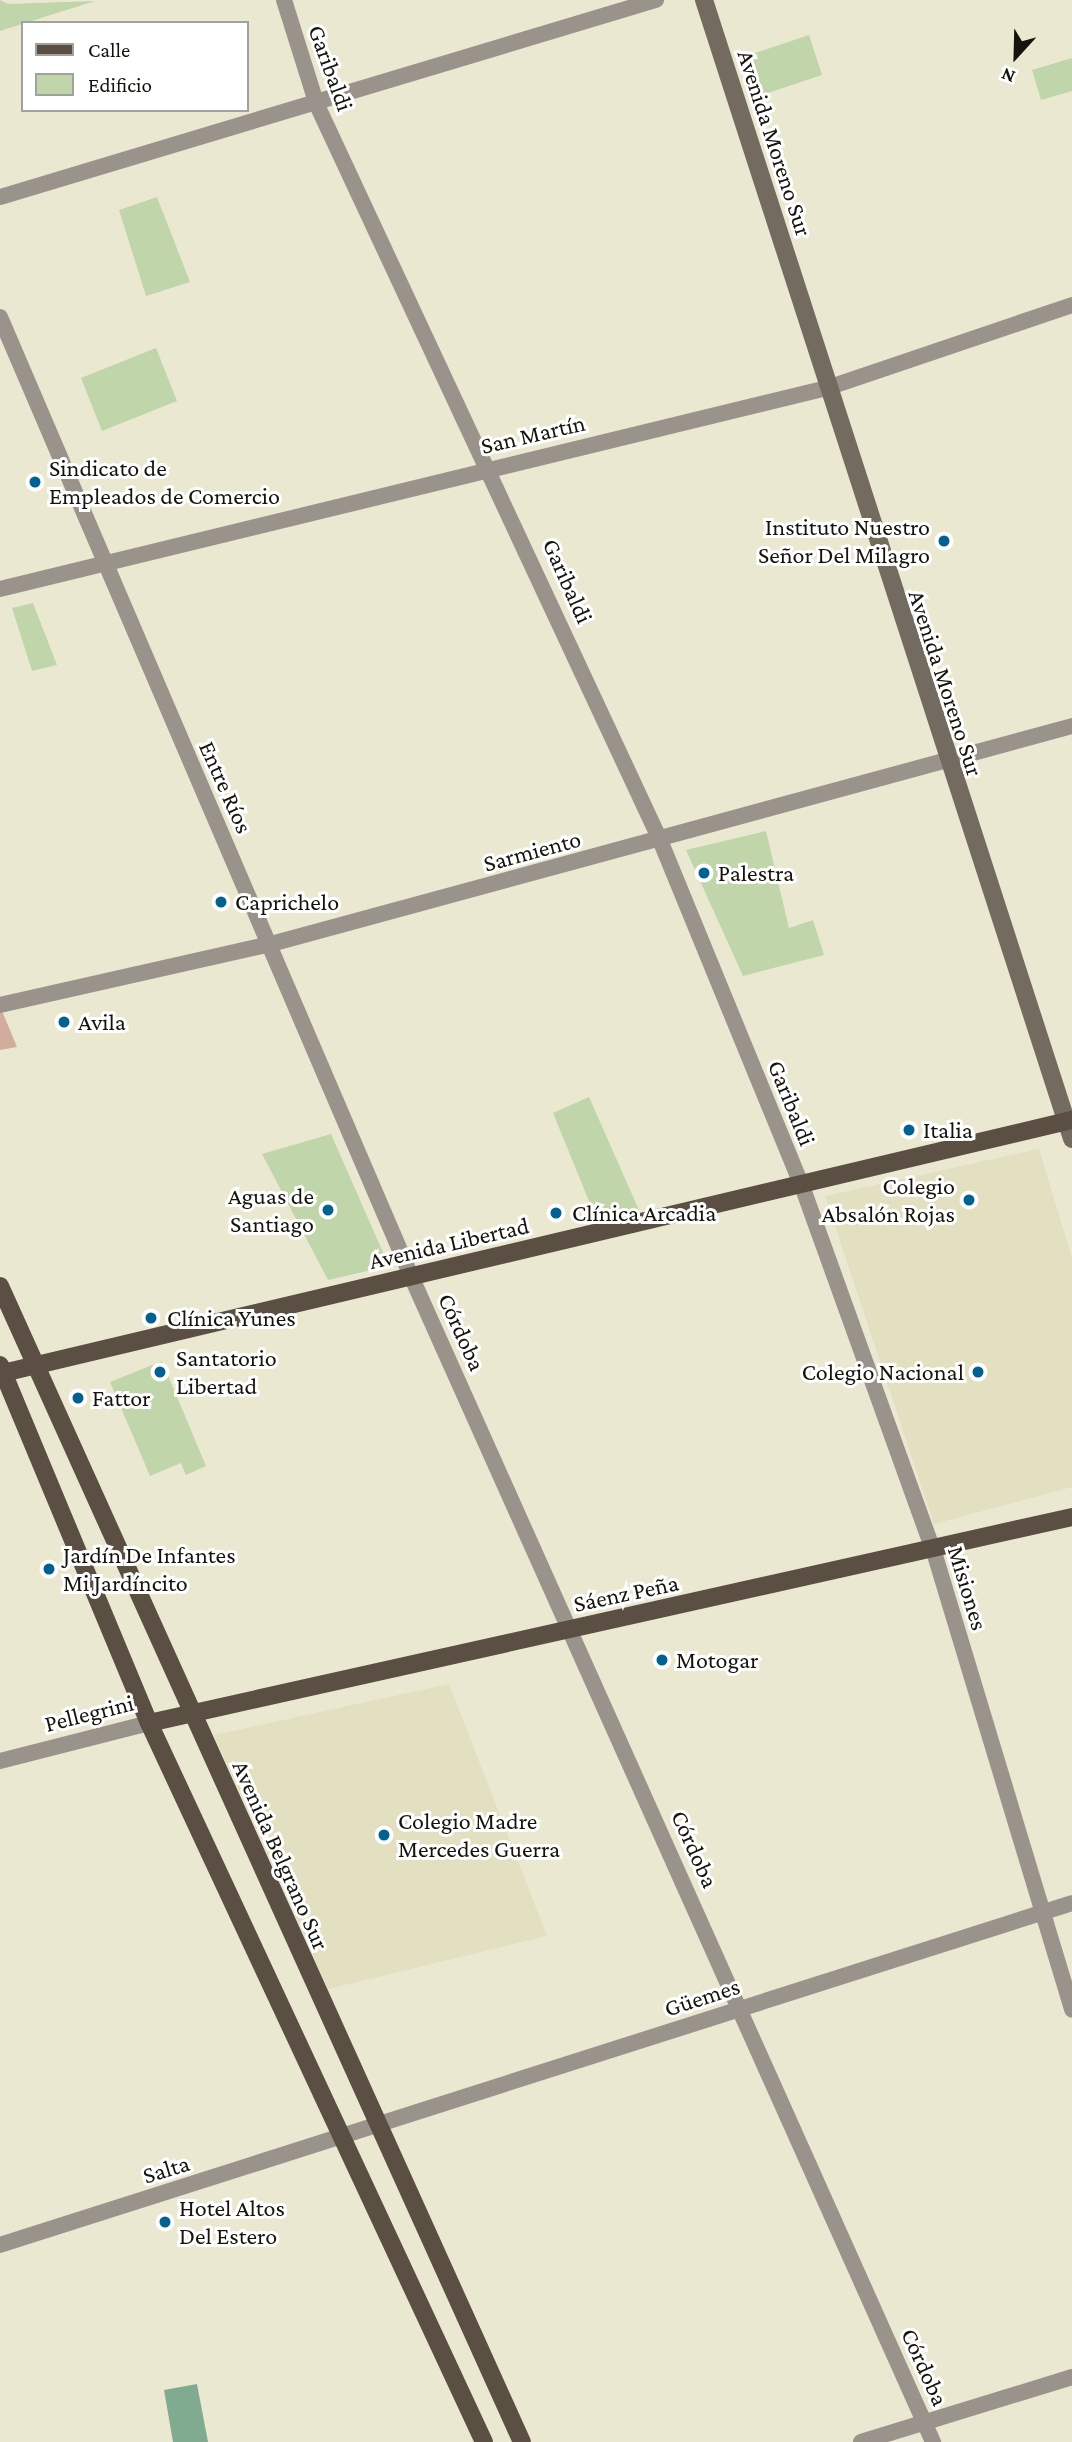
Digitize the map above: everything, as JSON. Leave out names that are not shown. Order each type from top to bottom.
[{"type":"main road","name":"Avenida Libertad","points":[[1,1370],[37,1365],[802,1186],[1069,1120]]},
{"type":"main road","name":"Avenida Belgrano Sur","points":[[0,1286],[377,2126],[522,2442]]},
{"type":"main road","points":[[1,1370],[149,1723],[346,2136],[484,2442]]},
{"type":"main road","name":"Sáenz Peña","points":[[190,1711],[934,1552],[1072,1517]]},
{"type":"main road","name":"Pellegrini","points":[[149,1723],[190,1711]]},
{"type":"street","name":"Garibaldi","points":[[284,0],[317,105],[491,467],[660,840],[802,1186]]},
{"type":"street","points":[[0,197],[317,105],[656,0]]},
{"type":"street","name":"Avenida Moreno Sur","points":[[704,0],[946,762],[1069,1120],[1072,1139]]},
{"type":"street","name":"San Martín","points":[[0,589],[101,561],[827,388],[1072,305]]},
{"type":"street","name":"Entre Ríos","points":[[0,317],[101,561],[271,944],[411,1276]]},
{"type":"street","name":"Sarmiento","points":[[0,1005],[271,944],[1072,726]]},
{"type":"street","name":"Misiones","points":[[802,1186],[934,1552],[1072,2010]]},
{"type":"street","name":"Córdoba","points":[[411,1276],[742,2008],[933,2442]]},
{"type":"street","name":"Pellegrini","points":[[0,1761],[149,1723]]},
{"type":"street","name":"Güemes","points":[[346,2136],[1072,1903]]},
{"type":"street","name":"Salta","points":[[0,2245],[346,2136]]},
{"type":"street","points":[[861,2442],[1072,2377]]},
{"type":"shaded area","points":[[0,1006],[17,1047],[0,1050]]},
{"type":"shaded area","name":"Colegio Nacional","points":[[1039,1149],[1072,1258],[1072,1487],[934,1524],[825,1196]]},
{"type":"shaded area","name":"Colegio Madre Mercedes Guerra","points":[[449,1684],[547,1936],[328,1989],[214,1735]]},
{"type":"shaded area","points":[[197,2384],[208,2442],[173,2442],[164,2390]]},
{"type":"building","points":[[0,0],[8,4],[95,1],[32,21],[21,21],[21,24],[0,31]]},
{"type":"building","points":[[809,35],[822,75],[759,96],[746,56]]},
{"type":"building","points":[[1072,58],[1072,91],[1041,100],[1032,70]]},
{"type":"building","points":[[157,197],[190,282],[146,296],[119,210]]},
{"type":"building","points":[[156,348],[177,401],[102,431],[81,378]]},
{"type":"building","points":[[33,603],[57,665],[32,671],[12,608]]},
{"type":"building","points":[[766,831],[789,928],[813,920],[824,955],[743,976],[686,850]]},
{"type":"building","points":[[589,1097],[639,1210],[598,1223],[553,1113]]},
{"type":"building","name":"Aguas de Santiago","points":[[331,1134],[389,1266],[328,1280],[262,1154]]},
{"type":"building","points":[[162,1361],[206,1466],[186,1475],[181,1463],[150,1476],[110,1382]]},
{"type":"place","name":"Sindicato de Empleados de Comercio","points":[[35,482]]},
{"type":"place","name":"Instituto Nuestro Señor Del Milagro","points":[[944,541]]},
{"type":"place","name":"Palestra","points":[[704,873]]},
{"type":"place","name":"Caprichelo","points":[[221,902]]},
{"type":"place","name":"Avila","points":[[64,1022]]},
{"type":"place","name":"Italia","points":[[909,1130]]},
{"type":"place","name":"Colegio Absalón Rojas","points":[[969,1200]]},
{"type":"place","name":"Aguas de Santiago","points":[[328,1210]]},
{"type":"place","name":"Clínica Arcadia","points":[[556,1213]]},
{"type":"place","name":"Clínica Yunes","points":[[151,1318]]},
{"type":"place","name":"Santatorio Libertad","points":[[160,1372]]},
{"type":"place","name":"Colegio Nacional","points":[[978,1372]]},
{"type":"place","name":"Fattor","points":[[78,1398]]},
{"type":"place","name":"Jardín De Infantes Mi Jardíncito","points":[[49,1569]]},
{"type":"place","name":"Motogar","points":[[662,1660]]},
{"type":"place","name":"Colegio Madre Mercedes Guerra","points":[[384,1835]]},
{"type":"place","name":"Hotel Altos Del Estero","points":[[165,2222]]}]
